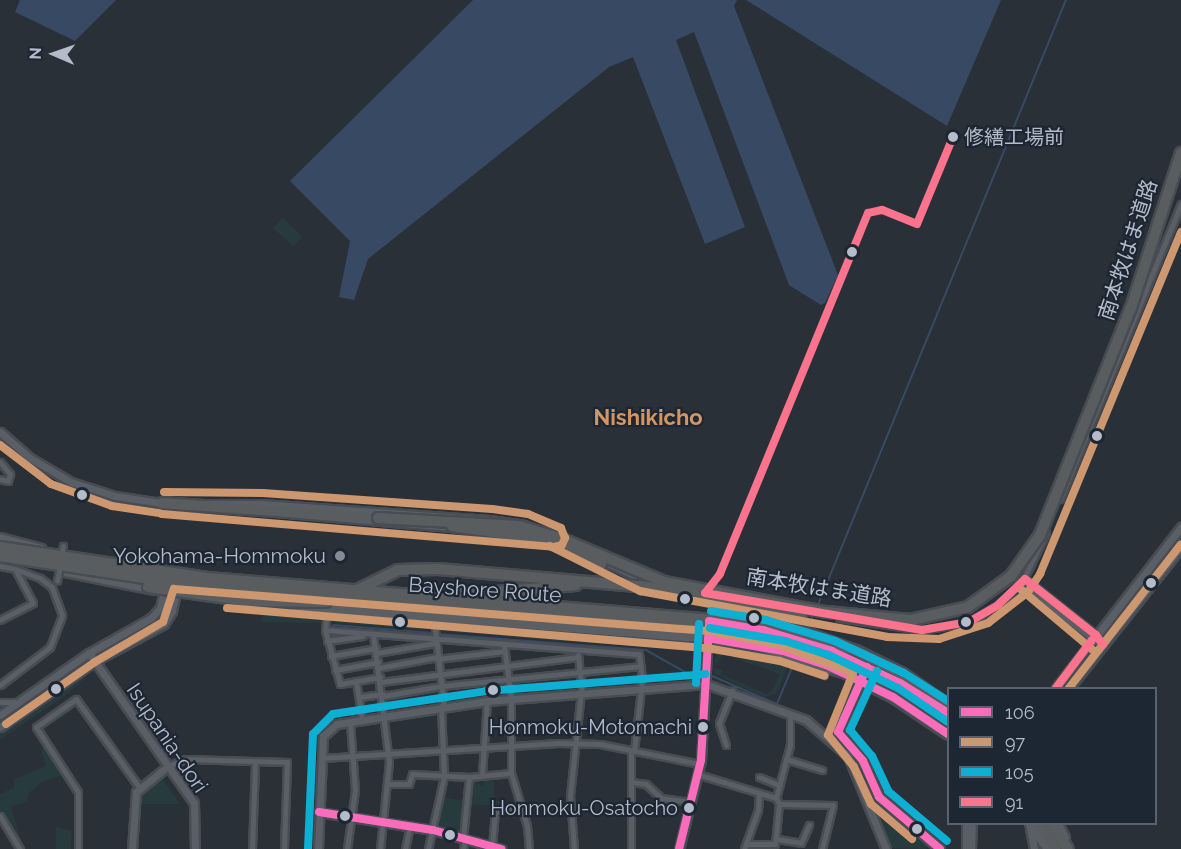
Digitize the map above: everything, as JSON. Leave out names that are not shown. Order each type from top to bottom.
[{"type":"highway","name":"南本牧はま道路","points":[[162,503],[519,526],[560,537],[649,577],[846,615],[919,619],[968,607],[1011,576],[1040,535],[1134,302],[1181,153]]},
{"type":"highway","name":"南本牧はま道路","points":[[378,518],[530,536],[652,582],[880,621],[927,621],[968,609],[998,591],[1030,557],[1046,527],[1133,309],[1181,170]]},
{"type":"highway","points":[[0,538],[178,580],[709,621],[783,635],[867,667],[947,709]]},
{"type":"highway","name":"Bayshore Route","points":[[0,547],[173,574],[414,596],[707,617],[788,629],[834,642],[880,662],[947,709]]},
{"type":"highway","points":[[1,559],[164,592],[432,618],[708,638],[794,654],[861,681],[912,708],[947,733]]},
{"type":"highway","name":"Bayshore Route","points":[[1,559],[208,588],[752,634],[808,646],[852,662],[899,685],[947,719]]},
{"type":"highway","points":[[79,570],[175,593],[306,604],[341,598],[398,570],[438,569],[628,585],[807,616],[880,621]]},
{"type":"highway","points":[[414,596],[600,584],[734,595]]},
{"type":"highway","points":[[1030,825],[1048,849]]},
{"type":"highway","points":[[1041,825],[1056,849]]},
{"type":"highway","points":[[1055,825],[1070,849]]},
{"type":"street","points":[[162,503],[262,503],[490,519],[524,524],[643,581],[905,630],[938,629],[969,621],[998,605],[1023,582],[1181,204]]},
{"type":"street","name":"南本牧はま道路","points":[[0,432],[30,458],[72,482],[115,496],[162,503]]},
{"type":"street","points":[[0,462],[10,474],[8,481],[0,479]]},
{"type":"street","points":[[162,503],[555,537]]},
{"type":"street","points":[[1058,685],[1181,527]]},
{"type":"street","points":[[57,581],[63,546]]},
{"type":"street","points":[[1070,687],[1181,547]]},
{"type":"street","points":[[0,684],[50,647],[62,615],[52,587],[40,578],[15,569],[1,559]]},
{"type":"street","points":[[0,620],[33,603],[15,569]]},
{"type":"street","points":[[0,715],[89,653],[156,614],[164,592],[166,578]]},
{"type":"street","points":[[0,727],[95,661],[164,624],[177,592],[178,580]]},
{"type":"street","points":[[1023,582],[1103,645]]},
{"type":"street","points":[[428,849],[444,776],[445,748],[432,601]]},
{"type":"street","points":[[327,609],[325,630],[340,684],[507,665],[578,654]]},
{"type":"street","points":[[679,849],[700,764],[709,621]]},
{"type":"street","points":[[325,630],[578,654],[639,654],[640,687],[632,751],[631,849]]},
{"type":"street","points":[[327,641],[374,635]]},
{"type":"street","points":[[374,635],[383,695],[388,754],[385,822],[380,849]]},
{"type":"street","points":[[331,656],[434,642]]},
{"type":"street","points":[[335,670],[505,648]]},
{"type":"street","points":[[505,648],[511,699],[511,773],[530,849]]},
{"type":"street","name":"Isupania-dori","points":[[89,653],[195,806],[195,849]]},
{"type":"street","points":[[574,849],[570,796],[578,744],[582,692],[578,654]]},
{"type":"street","points":[[358,697],[441,686],[640,666]]},
{"type":"street","points":[[867,667],[838,732],[863,761],[879,797],[940,849]]},
{"type":"street","points":[[318,849],[325,732],[350,722],[442,706],[640,687],[706,678],[732,691],[810,722],[848,756],[886,849]]},
{"type":"street","points":[[356,681],[362,720]]},
{"type":"street","points":[[726,745],[719,723],[732,691]]},
{"type":"street","points":[[78,849],[78,792],[36,727],[76,699],[140,787]]},
{"type":"street","points":[[482,774],[486,748],[487,701]]},
{"type":"street","points":[[0,702],[18,702]]},
{"type":"street","points":[[759,794],[758,810],[746,846],[775,844],[777,839],[775,818],[779,785],[786,759],[789,715]]},
{"type":"street","points":[[347,849],[355,790],[350,722]]},
{"type":"street","points":[[322,758],[353,758],[445,748],[578,744],[632,751],[700,764]]},
{"type":"street","points":[[132,849],[133,804],[140,787],[168,766],[185,759],[287,762],[284,849]]},
{"type":"street","points":[[786,759],[822,770]]},
{"type":"street","points":[[252,849],[255,761]]},
{"type":"street","points":[[388,784],[409,784],[412,774],[469,777],[511,773]]},
{"type":"street","points":[[697,774],[777,801],[833,805],[822,849]]},
{"type":"street","points":[[462,849],[469,777]]},
{"type":"street","points":[[759,777],[779,785]]},
{"type":"street","points":[[631,782],[646,784],[662,798],[690,802]]},
{"type":"street","points":[[492,846],[495,812],[520,806]]},
{"type":"street","points":[[319,812],[433,830],[501,849]]},
{"type":"street","points":[[0,816],[20,849]]},
{"type":"street","points":[[777,839],[801,846],[809,825]]},
{"type":"street","points":[[966,825],[966,849]]},
{"type":"street","points":[[971,849],[972,825]]},
{"type":"street","points":[[1029,825],[1034,849]]},
{"type":"street","points":[[405,849],[410,826]]},
{"type":"green space","points":[[283,218],[302,237],[293,246],[273,228]]},
{"type":"green space","points":[[262,615],[320,617],[323,623],[261,622]]},
{"type":"green space","points":[[333,618],[423,624],[423,630],[332,623]]},
{"type":"green space","points":[[443,626],[573,636],[573,642],[439,631]]},
{"type":"green space","points":[[579,636],[701,648],[700,651],[579,642]]},
{"type":"green space","points":[[718,648],[785,661],[788,665],[777,693],[764,697],[713,673],[714,668],[723,670],[721,675],[767,694],[772,691],[780,674],[723,654],[718,663],[714,663]]},
{"type":"green space","points":[[89,674],[69,693],[0,740],[0,731]]},
{"type":"green space","points":[[40,747],[48,748],[65,774],[41,782],[29,793],[27,801],[11,807],[22,844],[0,811],[0,794],[15,787],[13,780],[46,766]]},
{"type":"green space","points":[[160,775],[180,804],[142,804],[137,800]]},
{"type":"green space","points":[[494,775],[494,800],[504,801],[506,807],[469,804],[471,779],[483,786],[484,776]]},
{"type":"green space","points":[[443,797],[464,801],[460,834],[439,828]]},
{"type":"green space","points":[[877,807],[928,844],[926,849],[891,848]]},
{"type":"green space","points":[[56,827],[72,831],[71,849],[56,849]]},
{"type":"water","points":[[20,0],[116,0],[75,41],[15,12]]},
{"type":"water","points":[[473,0],[737,0],[734,6],[838,275],[825,303],[821,305],[789,285],[694,32],[676,40],[745,227],[705,244],[633,57],[609,67],[368,259],[354,300],[339,297],[350,241],[290,181]]},
{"type":"water","points":[[746,0],[1001,0],[947,126]]},
{"type":"waterway","points":[[818,605],[1066,0]]},
{"type":"waterway","points":[[807,630],[813,615]]},
{"type":"waterway","points":[[333,625],[433,633]]},
{"type":"waterway","points":[[438,634],[646,650],[687,673],[702,674]]},
{"type":"waterway","points":[[710,675],[777,704],[794,663]]},
{"type":"transit line","name":"91","points":[[953,137],[917,224],[882,210],[868,213],[720,574],[705,593],[922,630],[969,622],[998,605],[1025,579],[1096,635],[1103,645]]},
{"type":"transit line","name":"97","points":[[550,546],[640,591],[887,637],[939,639],[988,623],[1028,592],[1040,574],[1181,232]]},
{"type":"transit line","name":"97","points":[[0,445],[51,484],[112,506],[159,513]]},
{"type":"transit line","name":"97","points":[[162,514],[554,547],[562,545],[565,538],[561,528],[528,514],[492,509],[263,493],[164,492]]},
{"type":"transit line","name":"97","points":[[1070,687],[1181,544]]},
{"type":"transit line","name":"97","points":[[1018,587],[1094,651]]},
{"type":"transit line","name":"97","points":[[6,724],[95,662],[163,622],[174,589],[708,631],[780,645],[853,673],[828,735],[854,767],[871,804],[912,839]]},
{"type":"transit line","name":"97","points":[[227,608],[707,648],[780,661],[825,676]]},
{"type":"transit line","name":"105","points":[[711,611],[766,620],[835,641],[904,673],[947,700]]},
{"type":"transit line","name":"106","points":[[709,621],[763,630],[832,651],[900,683],[947,712]]},
{"type":"transit line","name":"105","points":[[696,683],[699,624]]},
{"type":"transit line","name":"106","points":[[679,849],[701,760],[709,625]]},
{"type":"transit line","name":"105","points":[[710,628],[785,641],[829,655],[898,688],[947,721]]},
{"type":"transit line","name":"106","points":[[708,638],[783,651],[826,665],[893,697],[947,733]]},
{"type":"transit line","name":"91","points":[[1057,687],[1092,640]]},
{"type":"transit line","name":"106","points":[[867,667],[838,732],[863,761],[879,797],[940,849]]},
{"type":"transit line","name":"105","points":[[877,671],[850,730],[872,756],[888,791],[947,841]]},
{"type":"transit line","name":"105","points":[[308,849],[313,734],[333,714],[486,691],[705,674]]},
{"type":"transit line","name":"106","points":[[319,812],[433,830],[501,849]]},
{"type":"place","name":"修繕工場前","points":[[953,137]]},
{"type":"place","name":"Yokohama-Hommoku","points":[[340,556]]},
{"type":"place","name":"Honmoku-Motomachi","points":[[703,727]]},
{"type":"place","name":"Honmoku-Osatocho","points":[[689,808]]},
{"type":"district","name":"Nishikicho","points":[[648,418]]}]
